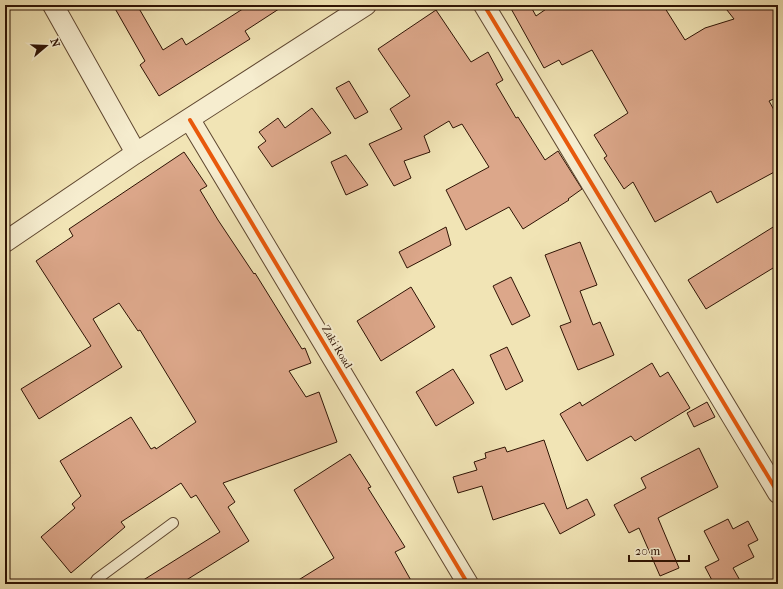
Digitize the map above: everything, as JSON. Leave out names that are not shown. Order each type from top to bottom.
[{"type":"street","points":[[53,5],[136,153]]},
{"type":"street","points":[[5,242],[136,153],[190,120],[366,5]]},
{"type":"street","points":[[484,5],[778,493]]},
{"type":"street","name":"Zaki Road","points":[[190,120],[468,584]]},
{"type":"lane","points":[[94,584],[97,579],[173,523]]},
{"type":"building","points":[[113,5],[137,5],[163,50],[182,38],[186,45],[249,5],[285,5],[245,31],[250,39],[159,96],[140,65],[145,61]]},
{"type":"building","points":[[509,5],[530,5],[536,16],[552,5],[663,5],[685,40],[705,28],[734,19],[723,5],[778,5],[778,97],[769,101],[778,117],[778,170],[717,203],[711,191],[655,222],[633,182],[624,189],[604,158],[607,156],[594,135],[628,113],[592,50],[562,65],[559,60],[544,68]]},
{"type":"building","points":[[436,10],[471,62],[488,52],[503,80],[496,84],[516,118],[518,117],[545,160],[558,151],[582,189],[568,199],[569,200],[523,229],[509,207],[466,230],[446,190],[489,167],[462,124],[453,128],[449,121],[424,136],[430,152],[404,161],[411,178],[394,186],[369,144],[402,129],[390,109],[410,96],[378,49]]},
{"type":"building","points":[[349,81],[368,112],[355,119],[336,88]]},
{"type":"building","points":[[312,108],[331,133],[272,167],[258,147],[266,141],[259,132],[278,118],[285,128]]},
{"type":"building","points":[[184,152],[207,186],[200,190],[218,220],[254,274],[255,273],[302,349],[305,348],[311,363],[289,371],[306,397],[319,392],[337,442],[223,483],[235,502],[228,507],[249,541],[180,584],[137,584],[220,532],[196,495],[191,498],[181,483],[121,522],[125,527],[71,573],[41,537],[75,508],[72,504],[81,496],[60,461],[131,417],[151,449],[155,447],[156,449],[196,422],[140,330],[138,331],[119,303],[93,319],[122,367],[39,419],[21,389],[91,346],[36,261],[73,236],[69,229]]},
{"type":"building","points":[[346,155],[368,185],[346,195],[331,162]]},
{"type":"building","points":[[778,224],[778,265],[706,309],[688,280]]},
{"type":"building","points":[[446,227],[451,245],[407,268],[399,252]]},
{"type":"building","points":[[580,242],[597,285],[580,291],[593,325],[600,322],[614,355],[578,370],[560,326],[571,322],[545,255]]},
{"type":"building","points":[[511,277],[530,316],[512,325],[493,286]]},
{"type":"building","points":[[411,287],[435,327],[381,361],[357,321]]},
{"type":"building","points":[[507,347],[523,381],[506,390],[490,355]]},
{"type":"building","points":[[652,363],[660,377],[668,372],[690,408],[635,441],[631,436],[587,461],[560,414],[580,402],[582,406]]},
{"type":"building","points":[[453,369],[474,403],[436,426],[416,392]]},
{"type":"building","points":[[707,402],[715,417],[694,427],[687,413]]},
{"type":"building","points":[[544,440],[567,509],[587,499],[595,515],[560,534],[544,503],[493,520],[482,486],[458,493],[453,477],[477,470],[474,462],[486,458],[485,453],[505,447],[507,452]]},
{"type":"building","points":[[699,448],[718,487],[658,518],[679,568],[660,576],[639,528],[629,533],[614,505],[646,488],[641,478]]},
{"type":"building","points":[[350,454],[371,487],[368,488],[405,547],[395,552],[413,584],[292,584],[334,558],[294,490]]},
{"type":"building","points":[[728,519],[733,529],[748,521],[758,540],[748,545],[754,557],[733,568],[742,584],[714,584],[705,567],[719,560],[704,531]]},
{"type":"cycle path","points":[[484,5],[778,493]]},
{"type":"cycle path","points":[[190,120],[468,584]]}]
